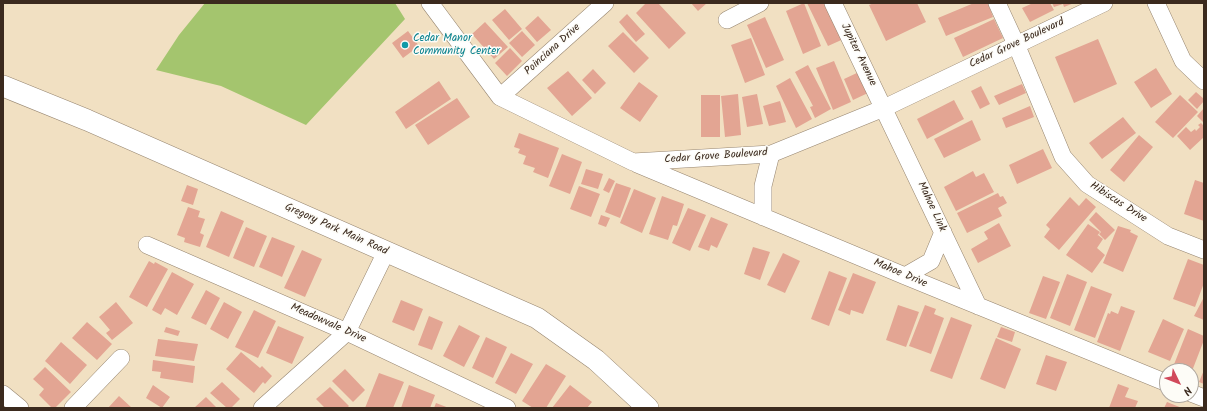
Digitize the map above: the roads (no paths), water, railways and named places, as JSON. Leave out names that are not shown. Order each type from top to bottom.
[{"type":"street","name":"Cedar Grove Boulevard","points":[[430,3],[500,97],[633,162],[771,154],[884,108],[1104,3]]},
{"type":"street","name":"Poinciana Drive","points":[[500,97],[605,3]]},
{"type":"street","points":[[727,20],[760,3]]},
{"type":"street","name":"Jupiter Avenue","points":[[833,3],[884,108]]},
{"type":"street","name":"Hibiscus Drive","points":[[997,3],[1016,44],[1063,157],[1087,184],[1168,236],[1204,250]]},
{"type":"street","points":[[1156,3],[1183,61],[1204,81]]},
{"type":"street","name":"Gregory Park Main Road","points":[[3,86],[86,120],[537,318],[596,360],[648,408]]},
{"type":"street","name":"Mahoe Link","points":[[884,108],[978,306]]},
{"type":"street","points":[[763,217],[763,186],[771,154]]},
{"type":"street","name":"Mahoe Drive","points":[[633,162],[905,276],[1159,380]]},
{"type":"street","points":[[905,276],[931,260],[943,232]]},
{"type":"street","name":"Meadowvale Drive","points":[[147,245],[347,332],[507,408]]},
{"type":"street","points":[[262,408],[347,332],[386,252]]},
{"type":"street","points":[[73,408],[121,358]]},
{"type":"street","points":[[3,394],[20,408]]},
{"type":"place","name":"Cedar Manor Community Center","points":[[405,45]]}]
